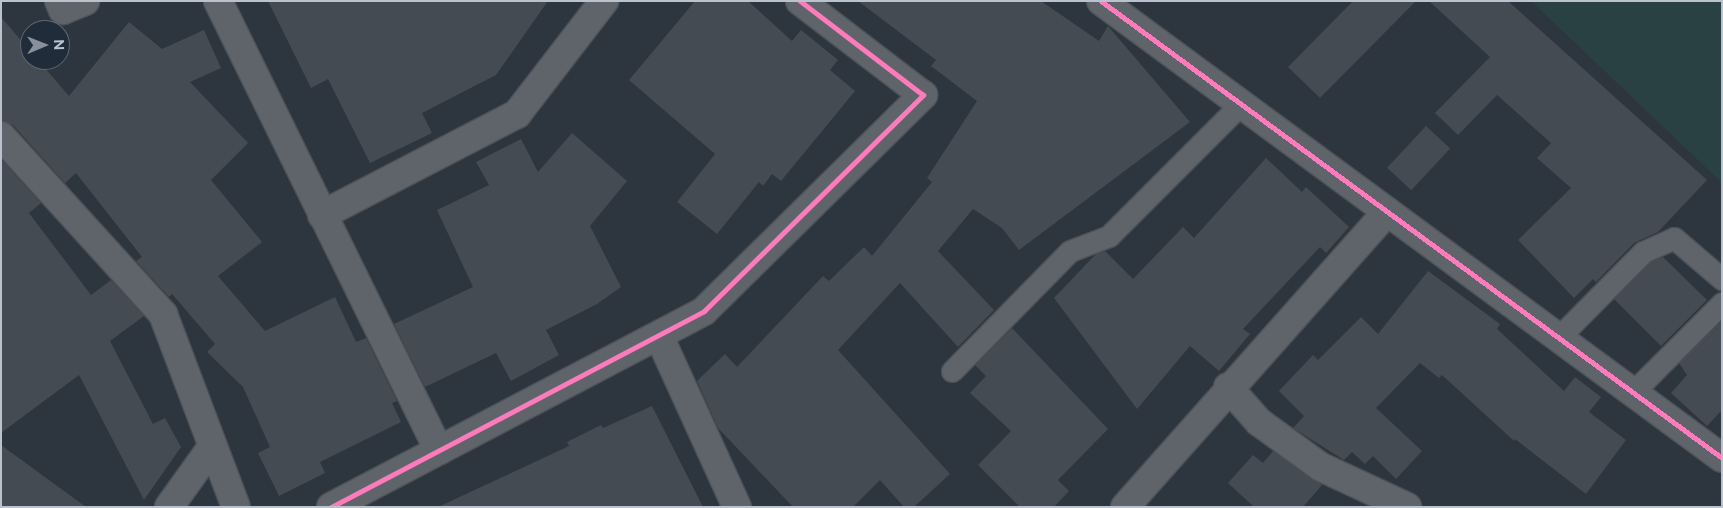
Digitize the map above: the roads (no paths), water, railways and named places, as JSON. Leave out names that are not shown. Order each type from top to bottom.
[{"type":"street","points":[[59,1],[63,10],[85,1]]},
{"type":"street","points":[[218,1],[439,451]]},
{"type":"street","points":[[322,214],[517,114],[604,1]]},
{"type":"street","points":[[331,507],[704,311],[922,95],[800,1]]},
{"type":"street","points":[[1101,1],[1722,458]]},
{"type":"street","points":[[1,136],[163,314],[236,507]]},
{"type":"street","points":[[1125,507],[1228,387],[1387,212]]},
{"type":"street","points":[[659,336],[737,507]]},
{"type":"street","points":[[1228,387],[1260,422],[1321,467],[1407,507]]},
{"type":"street","points":[[169,507],[212,447]]},
{"type":"lane","points":[[952,371],[1070,251],[1109,236],[1241,104]]},
{"type":"lane","points":[[1558,338],[1643,252],[1674,238],[1722,280]]},
{"type":"lane","points":[[1633,392],[1722,303]]}]
